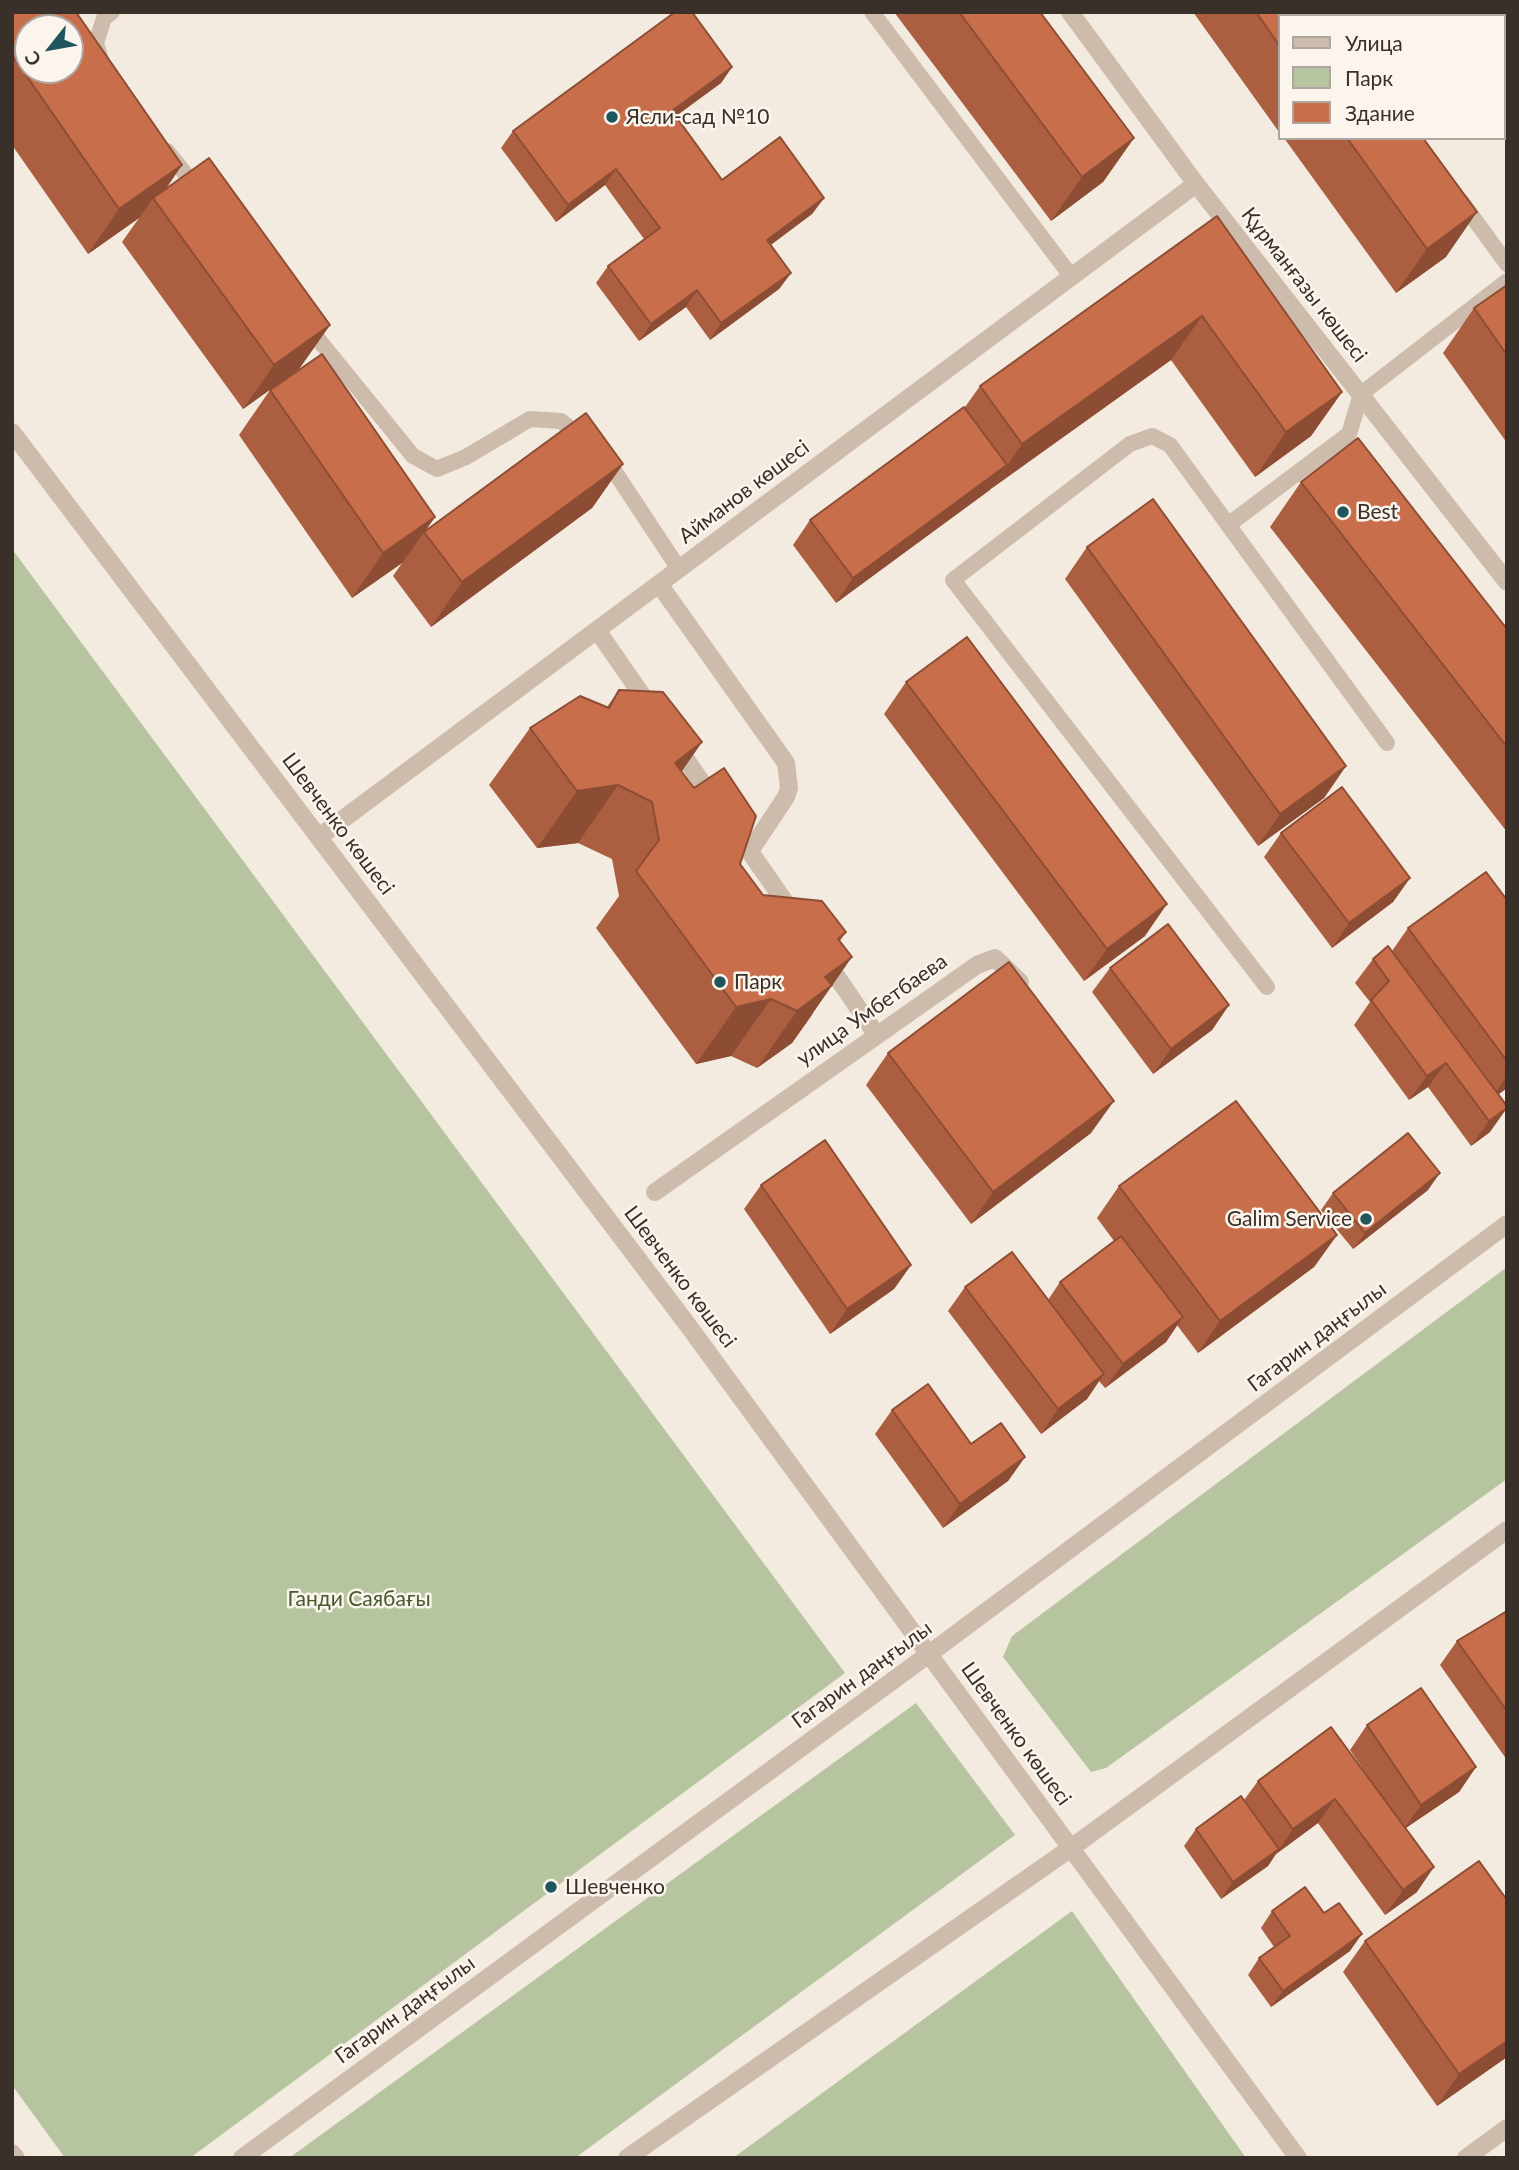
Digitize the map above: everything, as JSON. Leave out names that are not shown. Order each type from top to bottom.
[{"type":"street","name":"Құрманғазы көшесі","points":[[1070,12],[1196,184],[1507,582]]},
{"type":"street","name":"Айманов көшесі","points":[[319,837],[1196,184]]},
{"type":"street","name":"Шевченко көшесі","points":[[12,432],[687,1324],[1298,2158]]},
{"type":"street","points":[[659,584],[786,764],[789,788],[786,797],[750,851]]},
{"type":"street","points":[[597,630],[876,1034]]},
{"type":"street","name":"улица Умбетбаева","points":[[655,1192],[977,965],[995,958],[1014,975],[1031,997]]},
{"type":"street","name":"Гагарин даңғылы","points":[[242,2158],[929,1654],[1507,1224]]},
{"type":"street","points":[[627,2158],[1071,1848],[1507,1530]]},
{"type":"street","points":[[1466,2158],[1507,2128]]},
{"type":"street","points":[[12,2153],[16,2158]]},
{"type":"lane","points":[[104,72],[96,43],[104,18],[112,12]]},
{"type":"lane","points":[[872,12],[1071,276]]},
{"type":"lane","points":[[155,136],[207,200]]},
{"type":"lane","points":[[1454,191],[1507,264]]},
{"type":"lane","points":[[1228,525],[1349,434],[1361,394],[1507,281]]},
{"type":"lane","points":[[293,307],[413,456],[437,469],[466,457],[530,419],[561,421],[606,457],[679,569]]},
{"type":"lane","points":[[1267,987],[953,580],[1130,444],[1152,436],[1170,445],[1387,743]]},
{"type":"green space","name":"Ганди Саябағы","points":[[12,549],[845,1673],[190,2158],[65,2158],[12,2085]]},
{"type":"green space","points":[[1507,1267],[1507,1479],[1106,1768],[1091,1772],[1003,1657],[1012,1636]]},
{"type":"green space","points":[[916,1703],[1015,1835],[575,2158],[289,2158]]},
{"type":"green space","points":[[1072,1911],[1246,2158],[733,2158]]},
{"type":"building","points":[[12,12],[76,12],[77,14],[14,14],[14,58]]},
{"type":"building","points":[[675,12],[692,12],[732,67],[672,111],[722,180],[780,137],[824,198],[767,240],[791,273],[721,323],[697,290],[651,324],[608,266],[660,228],[616,169],[568,205],[513,131]]},
{"type":"building","points":[[959,12],[1040,12],[1134,138],[1082,177]]},
{"type":"building","points":[[1256,12],[1334,14],[1278,14],[1278,44]]},
{"type":"building","points":[[84,24],[182,165],[119,209],[32,84],[84,84]]},
{"type":"building","points":[[1348,140],[1424,140],[1477,212],[1427,249]]},
{"type":"building","points":[[209,158],[330,325],[274,365],[153,198]]},
{"type":"building","points":[[1217,216],[1342,392],[1286,432],[1202,316],[1022,444],[980,386]]},
{"type":"building","points":[[1507,285],[1507,355],[1474,308]]},
{"type":"building","points":[[322,354],[435,517],[383,553],[270,390]]},
{"type":"building","points":[[964,407],[1007,465],[853,578],[810,520]]},
{"type":"building","points":[[586,413],[623,464],[462,582],[424,532]]},
{"type":"building","points":[[1358,438],[1507,629],[1507,747],[1301,482]]},
{"type":"building","points":[[1153,499],[1346,766],[1280,814],[1087,547]]},
{"type":"building","points":[[967,637],[1167,904],[1107,949],[906,682]]},
{"type":"building","points":[[619,690],[663,692],[702,742],[675,763],[694,788],[724,768],[756,816],[740,864],[763,895],[822,901],[846,932],[838,939],[852,957],[825,977],[832,985],[797,1011],[771,999],[736,1007],[636,871],[659,840],[652,802],[618,785],[577,791],[530,728],[580,696],[609,708]]},
{"type":"building","points":[[1342,787],[1410,878],[1349,923],[1281,833]]},
{"type":"building","points":[[1486,872],[1507,900],[1507,1061],[1408,928]]},
{"type":"building","points":[[1168,924],[1229,1005],[1171,1049],[1110,968]]},
{"type":"building","points":[[1388,946],[1507,1106],[1489,1121],[1446,1063],[1427,1076],[1371,1000],[1389,981],[1373,959]]},
{"type":"building","points":[[1009,962],[1114,1101],[993,1192],[888,1053]]},
{"type":"building","points":[[1236,1101],[1337,1235],[1220,1321],[1119,1186]]},
{"type":"building","points":[[1408,1133],[1440,1173],[1365,1233],[1333,1193]]},
{"type":"building","points":[[825,1140],[911,1265],[847,1309],[761,1185]]},
{"type":"building","points":[[1121,1236],[1183,1317],[1123,1364],[1060,1282]]},
{"type":"building","points":[[1012,1252],[1104,1374],[1058,1409],[965,1287]]},
{"type":"building","points":[[928,1384],[971,1444],[1001,1423],[1025,1457],[960,1504],[892,1410]]},
{"type":"building","points":[[1507,1611],[1507,1711],[1457,1641]]},
{"type":"building","points":[[1421,1688],[1476,1767],[1421,1805],[1367,1725]]},
{"type":"building","points":[[1331,1727],[1434,1867],[1403,1890],[1335,1799],[1293,1829],[1258,1781]]},
{"type":"building","points":[[1241,1796],[1279,1849],[1233,1882],[1196,1829]]},
{"type":"building","points":[[1479,1861],[1507,1900],[1507,2041],[1459,2074],[1365,1941]]},
{"type":"building","points":[[1305,1887],[1324,1913],[1339,1903],[1362,1934],[1283,1991],[1259,1958],[1290,1936],[1272,1911]]},
{"type":"place","name":"Ясли-сад №10","points":[[612,117]]},
{"type":"place","name":"Best","points":[[1343,512]]},
{"type":"place","name":"Парк","points":[[720,982]]},
{"type":"place","name":"Galim Service","points":[[1366,1219]]},
{"type":"place","name":"Шевченко","points":[[551,1887]]}]
